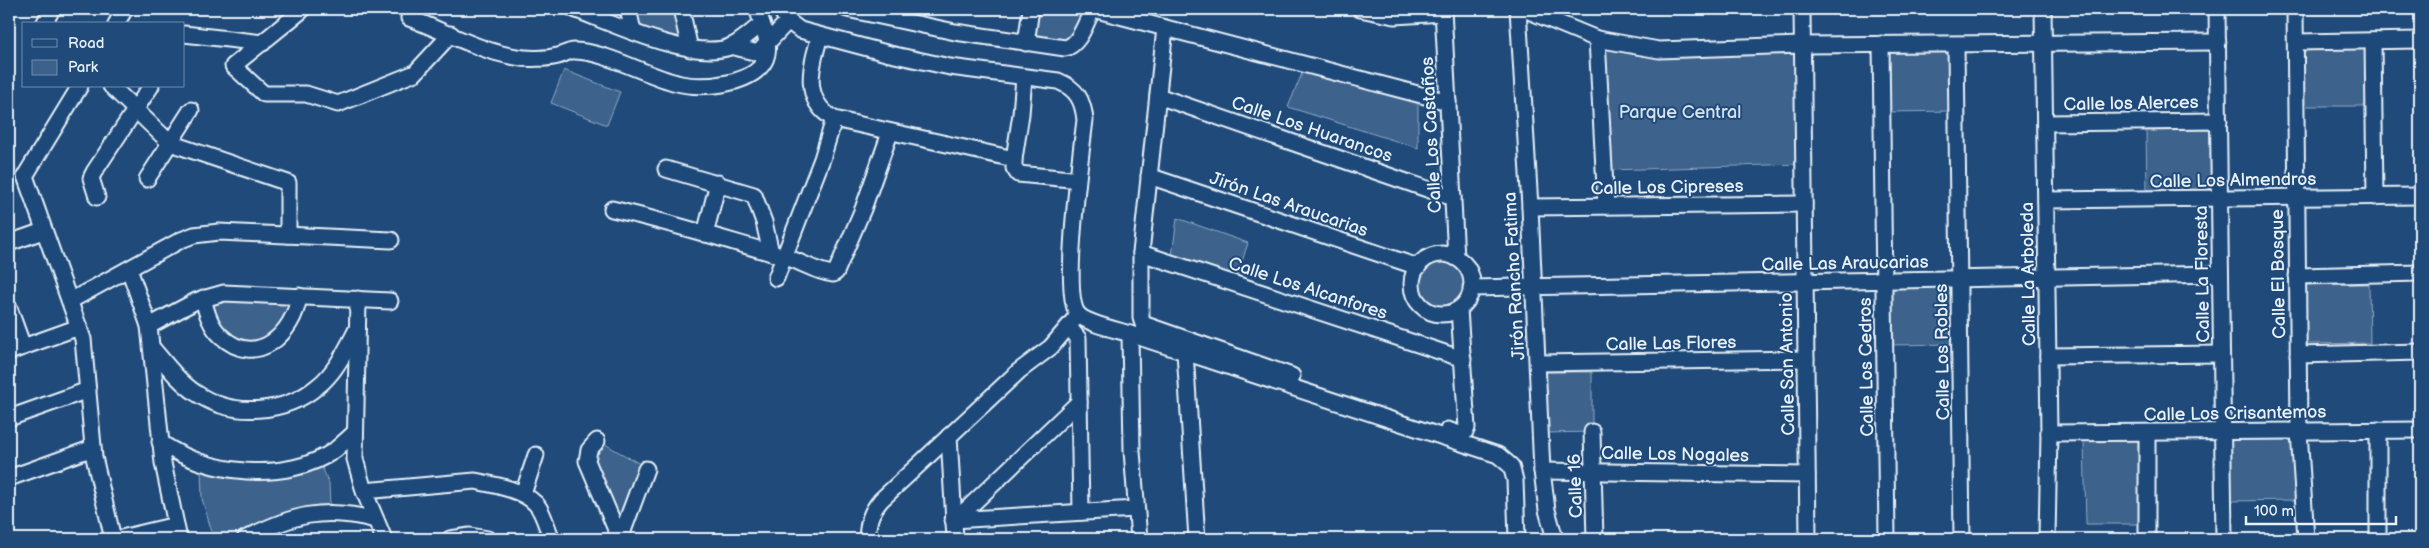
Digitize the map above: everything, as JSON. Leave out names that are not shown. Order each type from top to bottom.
[{"type":"street","points":[[45,22],[52,9]]},
{"type":"street","points":[[117,22],[125,9]]},
{"type":"street","points":[[297,9],[301,11],[233,66],[264,94],[306,94],[338,104],[415,73],[451,34]]},
{"type":"street","points":[[574,9],[633,31],[690,49],[712,50],[731,46],[753,53],[758,53],[767,45],[784,15]]},
{"type":"street","points":[[628,9],[633,31]]},
{"type":"street","points":[[681,9],[690,49]]},
{"type":"street","points":[[848,9],[946,30],[1065,48],[1072,47],[1093,9],[1448,102]]},
{"type":"street","points":[[1026,43],[1031,9]]},
{"type":"street","points":[[1360,9],[1380,12],[1444,11]]},
{"type":"street","name":"Jirón Rancho Fatima","points":[[1518,9],[1530,207],[1542,471],[1547,510],[1555,539]]},
{"type":"street","points":[[1524,9],[1597,39],[1659,50],[1802,45],[2218,42]]},
{"type":"street","name":"Calle San Antonio","points":[[1802,9],[1808,539]]},
{"type":"street","name":"Calle La Arboleda","points":[[2043,9],[2049,433],[2047,539]]},
{"type":"street","name":"Calle La Floresta","points":[[2217,9],[2224,539]]},
{"type":"street","name":"Calle El Bosque","points":[[2295,9],[2299,431],[2306,539]]},
{"type":"street","name":"Calle Los Castaños","points":[[1444,11],[1456,258]]},
{"type":"street","points":[[731,46],[759,14]]},
{"type":"street","points":[[759,14],[770,21],[784,15]]},
{"type":"street","points":[[409,18],[451,34],[477,47],[517,57],[556,57],[574,50],[607,58],[678,84],[702,85],[742,80],[752,74],[761,64],[767,56],[767,45],[759,14]]},
{"type":"street","points":[[784,15],[800,30],[820,36],[950,67],[1058,81],[1069,85],[1077,92],[1084,104],[1085,120],[1073,234],[1071,291],[1073,304],[1078,314],[1130,334],[1498,455],[1510,466],[1515,480],[1517,539]]},
{"type":"street","points":[[1165,28],[1140,253],[1141,318],[1143,324],[1462,435],[1468,428],[1459,309]]},
{"type":"street","points":[[185,34],[263,43]]},
{"type":"street","points":[[820,36],[811,65],[812,92],[817,102],[834,120],[1014,159]]},
{"type":"street","points":[[1597,39],[1606,206]]},
{"type":"street","points":[[2296,42],[2420,40]]},
{"type":"street","points":[[2373,41],[2375,197]]},
{"type":"street","name":"Calle Los Cedros","points":[[1881,44],[1887,539]]},
{"type":"street","name":"Calle Los Robles","points":[[1956,45],[1962,539]]},
{"type":"street","points":[[1024,77],[1022,114],[1014,168],[1018,174],[1070,179]]},
{"type":"street","points":[[79,88],[25,176],[83,339],[93,448],[113,539]]},
{"type":"street","points":[[113,88],[170,143],[288,183],[288,235]]},
{"type":"street","points":[[97,198],[91,178],[150,88]]},
{"type":"street","name":"Calle Los Huarancos","points":[[1158,96],[1453,198]]},
{"type":"street","points":[[147,179],[191,110]]},
{"type":"street","points":[[776,278],[778,255],[822,160],[834,120]]},
{"type":"street","name":"Calle los Alerces","points":[[2045,123],[2219,121]]},
{"type":"street","points":[[612,209],[778,255],[828,274],[836,272],[863,209],[890,133]]},
{"type":"street","points":[[666,169],[718,183],[754,196],[778,255]]},
{"type":"street","name":"Jirón Las Araucarias","points":[[1149,176],[1418,267]]},
{"type":"street","points":[[705,234],[718,183]]},
{"type":"street","name":"Calle Los Almendros","points":[[2046,200],[2420,196]]},
{"type":"street","name":"Calle Los Cipreses","points":[[1530,207],[1804,204]]},
{"type":"street","points":[[9,243],[43,230]]},
{"type":"street","points":[[70,301],[194,235],[219,232],[391,240]]},
{"type":"street","name":"Calle Los Alcanfores","points":[[1140,253],[1463,359]]},
{"type":"street","points":[[1436,255],[1456,258],[1469,273],[1471,288],[1468,299],[1459,309],[1440,314],[1422,307],[1412,290],[1413,276],[1418,267],[1424,260],[1436,255]]},
{"type":"street","points":[[117,539],[178,532],[160,442],[153,349],[149,326],[129,269]]},
{"type":"street","points":[[2297,276],[2420,273]]},
{"type":"street","name":"Calle Las Araucarias","points":[[1471,288],[2220,274]]},
{"type":"street","points":[[149,326],[203,298],[235,292],[390,300]]},
{"type":"street","points":[[203,298],[212,324],[220,336],[232,344],[246,348],[260,348],[274,342],[284,333],[297,308],[299,296]]},
{"type":"street","points":[[358,299],[355,459],[364,491],[384,539]]},
{"type":"street","points":[[9,308],[23,347]]},
{"type":"street","points":[[867,539],[868,522],[872,510],[880,500],[1019,371],[1051,347],[1078,314]]},
{"type":"street","points":[[1069,327],[1078,338],[1081,512]]},
{"type":"street","points":[[9,352],[79,328]]},
{"type":"street","points":[[153,349],[172,372],[196,394],[226,407],[259,410],[291,403],[319,386],[340,360],[357,329]]},
{"type":"street","points":[[1130,334],[1132,451],[1138,539]]},
{"type":"street","points":[[1185,352],[1197,539]]},
{"type":"street","points":[[2298,355],[2420,352]]},
{"type":"street","points":[[2048,356],[2221,354]]},
{"type":"street","name":"Calle Las Flores","points":[[1538,363],[1806,360]]},
{"type":"street","points":[[9,418],[88,390]]},
{"type":"street","points":[[957,520],[1079,402]]},
{"type":"street","points":[[2378,430],[2378,539]]},
{"type":"street","name":"Calle Los Crisantemos","points":[[2049,433],[2420,430]]},
{"type":"street","points":[[160,442],[174,452],[199,463],[226,470],[254,471],[282,469],[309,462],[334,450],[355,432]]},
{"type":"street","name":"Calle 16","points":[[1592,432],[1595,539]]},
{"type":"street","points":[[2147,433],[2147,539]]},
{"type":"street","points":[[949,436],[957,520],[955,539]]},
{"type":"street","points":[[597,441],[589,450],[587,461],[620,539]]},
{"type":"street","points":[[9,478],[93,448]]},
{"type":"street","points":[[523,494],[536,455]]},
{"type":"street","points":[[620,539],[646,469]]},
{"type":"street","name":"Calle Los Nogales","points":[[1542,471],[1807,475]]},
{"type":"street","points":[[364,491],[475,482],[523,494],[536,503],[550,539]]},
{"type":"street","points":[[957,520],[1136,509]]},
{"type":"street","points":[[245,539],[268,527],[294,518],[350,513],[376,520]]},
{"type":"street","points":[[450,539],[470,536],[488,539]]},
{"type":"green space","points":[[636,9],[674,9],[681,40],[639,25]]},
{"type":"green space","points":[[1035,9],[1086,9],[1069,42],[1029,39]]},
{"type":"green space","name":"Parque Central","points":[[1604,46],[1665,56],[1797,54],[1799,164],[1610,170]]},
{"type":"green space","points":[[2303,49],[2366,49],[2367,106],[2304,106]]},
{"type":"green space","points":[[1952,51],[1954,111],[1888,112],[1887,53]]},
{"type":"green space","points":[[564,70],[620,92],[607,125],[551,103]]},
{"type":"green space","points":[[1303,71],[1418,102],[1418,148],[1288,107]]},
{"type":"green space","points":[[2211,130],[2212,189],[2147,190],[2146,131]]},
{"type":"green space","points":[[1177,218],[1248,243],[1237,277],[1172,256]]},
{"type":"green space","points":[[1437,260],[1447,260],[1460,267],[1467,280],[1467,290],[1460,303],[1447,310],[1437,310],[1428,306],[1421,299],[1417,290],[1417,280],[1421,271],[1428,264]]},
{"type":"green space","points":[[1953,284],[1954,344],[1889,345],[1888,285]]},
{"type":"green space","points":[[2369,284],[2370,343],[2305,344],[2304,285]]},
{"type":"green space","points":[[229,298],[291,301],[284,325],[278,331],[252,341],[233,337],[218,323],[212,302]]},
{"type":"green space","points":[[1546,372],[1592,372],[1592,432],[1546,433]]},
{"type":"green space","points":[[2294,438],[2296,500],[2230,501],[2229,439]]},
{"type":"green space","points":[[2138,440],[2140,524],[2086,524],[2084,441]]},
{"type":"green space","points":[[603,443],[640,464],[619,523],[592,458]]},
{"type":"green space","points":[[320,463],[329,483],[330,505],[274,516],[249,528],[234,539],[214,539],[202,499],[201,469],[231,478],[262,477]]}]
